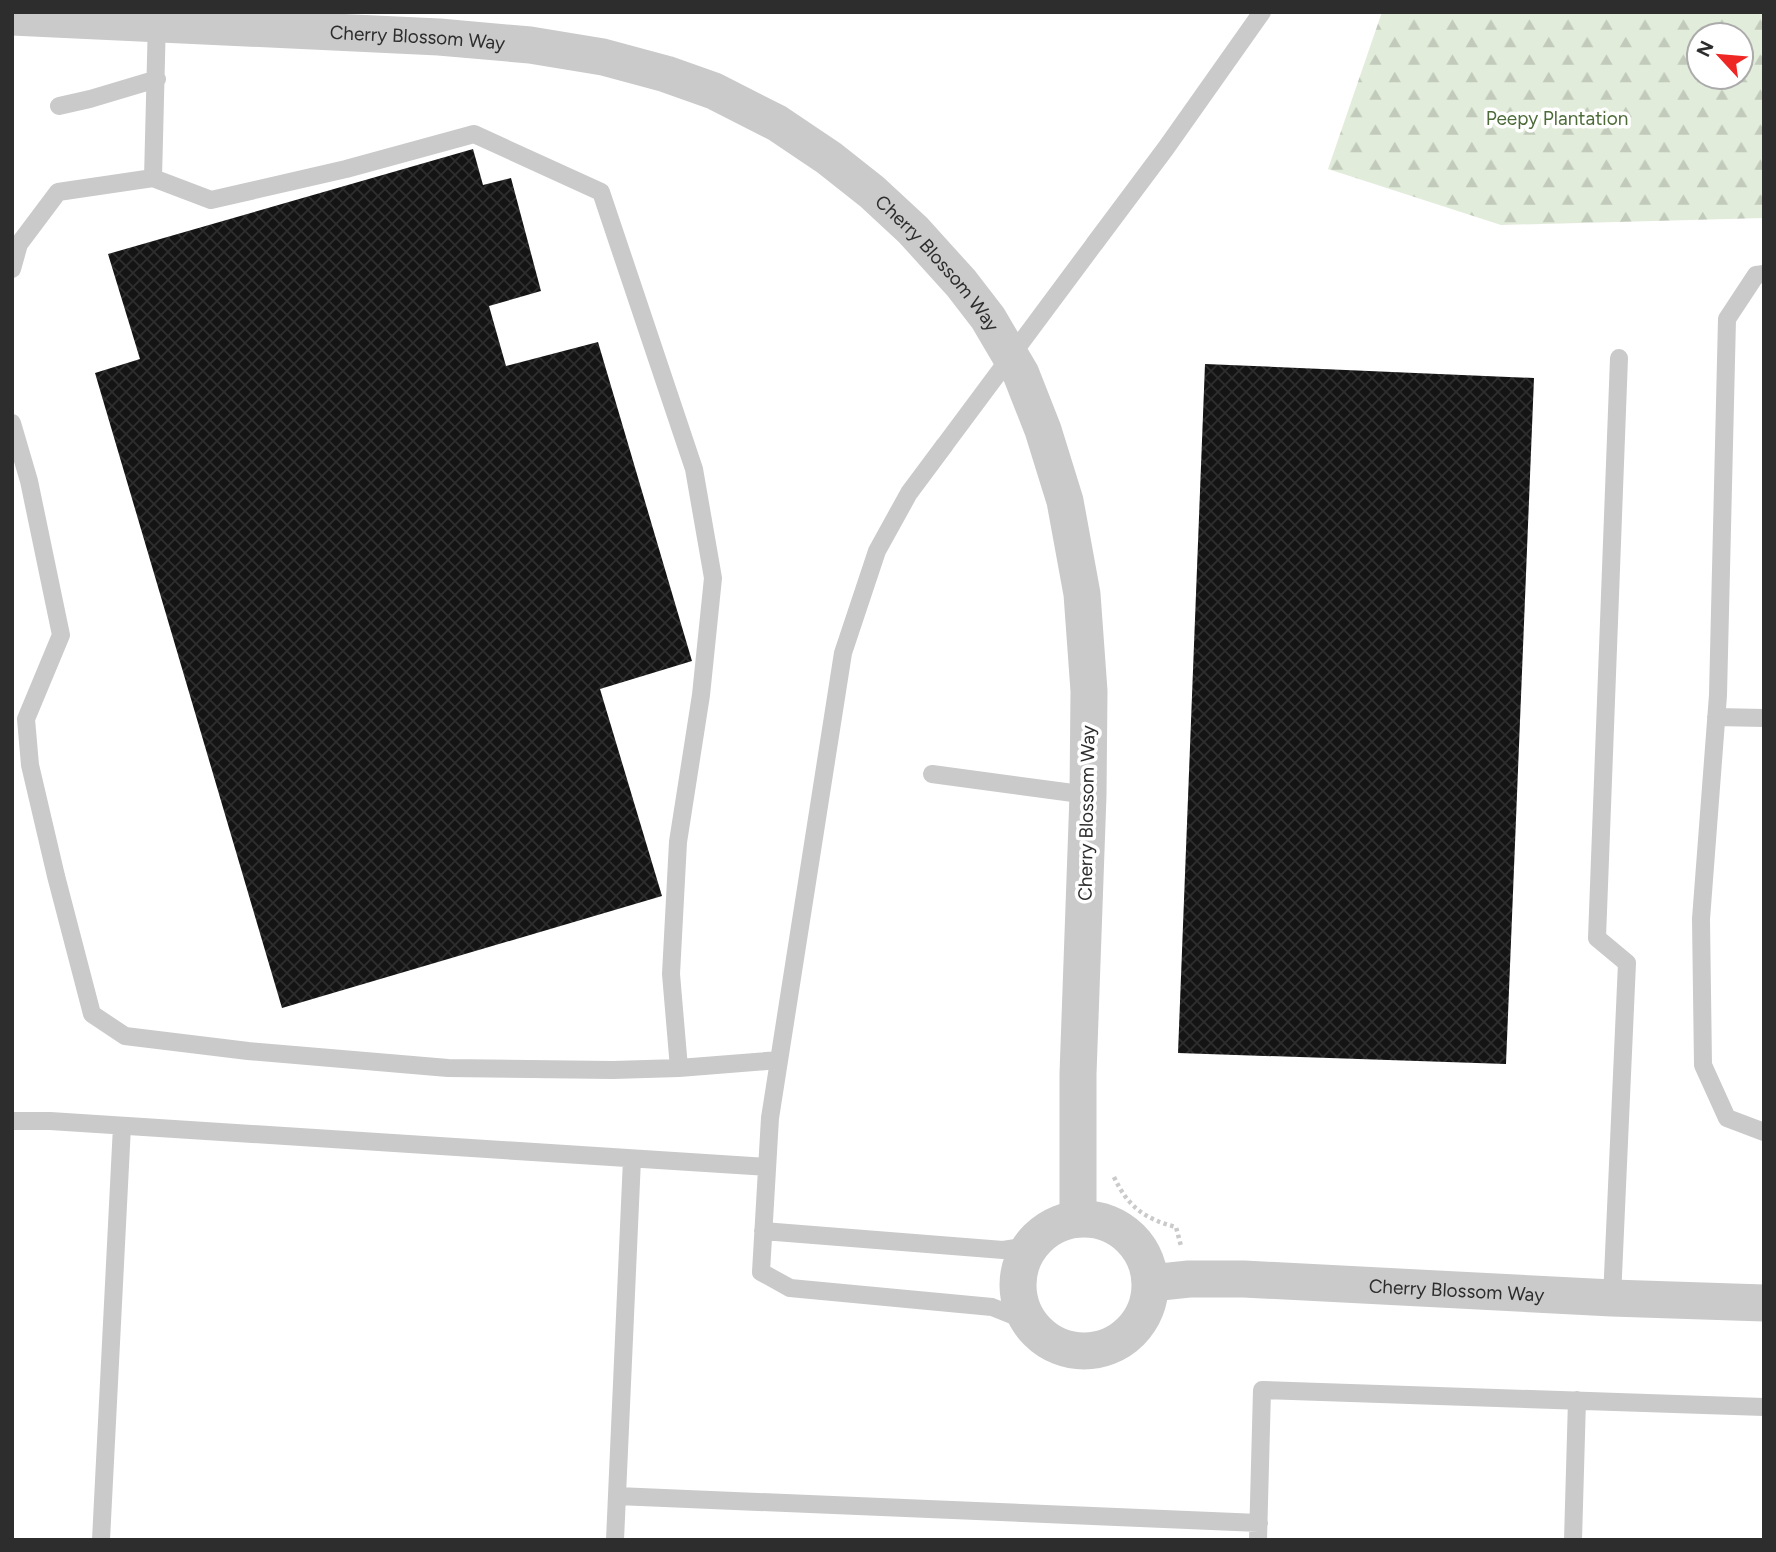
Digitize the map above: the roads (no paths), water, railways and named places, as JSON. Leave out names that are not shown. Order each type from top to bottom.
[{"type":"street","name":"Cherry Blossom Way","points":[[12,18],[157,18],[439,37],[530,45],[603,57],[666,74],[715,92],[777,122],[829,158],[872,192],[913,230],[961,283],[988,318],[1021,374],[1044,430],[1065,501],[1082,594],[1089,691],[1078,1074],[1078,1218]]},
{"type":"street","points":[[1078,1218],[1100,1220],[1120,1228],[1136,1243],[1147,1261],[1151,1283],[1148,1304],[1138,1324],[1123,1339],[1104,1349],[1082,1352],[1061,1348],[1042,1337],[1027,1321],[1017,1284],[1020,1264],[1029,1246],[1042,1232],[1059,1222],[1078,1218]]},
{"type":"street","name":"Cherry Blossom Way","points":[[1151,1283],[1189,1279],[1244,1279],[1764,1303]]},
{"type":"lane","points":[[1027,1321],[992,1307],[790,1288],[761,1272],[770,1118],[843,653],[877,551],[909,493],[1166,148],[1262,12]]},
{"type":"lane","points":[[153,178],[157,18]]},
{"type":"lane","points":[[59,106],[157,79]]},
{"type":"lane","points":[[12,269],[19,244],[58,192],[153,178],[211,200],[346,169],[474,134],[601,192],[694,469],[713,578],[701,695],[678,842],[671,974],[679,1068]]},
{"type":"lane","points":[[1764,274],[1756,275],[1727,319],[1716,717],[1701,919],[1703,1065],[1727,1118],[1764,1132]]},
{"type":"lane","points":[[1612,1298],[1627,963],[1597,938],[1619,358]]},
{"type":"lane","points":[[12,423],[29,481],[61,635],[26,719],[30,765],[92,1014],[125,1036],[248,1051],[447,1068],[613,1070],[779,1060]]},
{"type":"lane","points":[[1716,717],[1764,718]]},
{"type":"lane","points":[[932,774],[1088,796]]},
{"type":"lane","points":[[12,1121],[50,1121],[767,1167]]},
{"type":"lane","points":[[102,1540],[122,1126]]},
{"type":"lane","points":[[615,1540],[632,1159]]},
{"type":"lane","points":[[763,1231],[1003,1250],[1029,1246]]},
{"type":"lane","points":[[617,1496],[1258,1532],[1262,1390],[1764,1407]]},
{"type":"lane","points":[[1573,1540],[1577,1400]]},
{"type":"park label","name":"Peepy Plantation","points":[[1557,118]]}]
